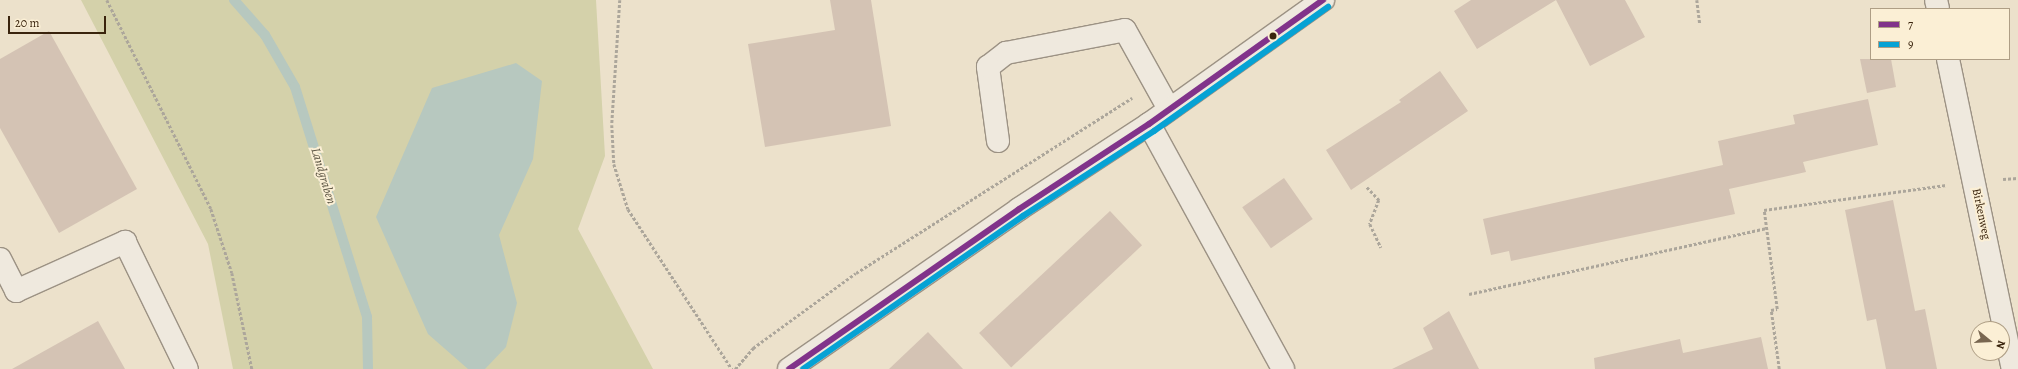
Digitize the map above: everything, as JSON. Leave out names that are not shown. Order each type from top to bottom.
[{"type":"street","points":[[789,369],[1019,209],[1149,124],[1323,0]]},
{"type":"street","points":[[998,141],[988,67],[1006,53],[1125,30],[1169,109]]},
{"type":"street","name":"Birkenweg","points":[[1948,60],[2013,369]]},
{"type":"street","points":[[1149,124],[1283,369]]},
{"type":"street","points":[[0,259],[16,291],[125,242],[187,369]]},
{"type":"path","points":[[107,0],[211,209],[232,273],[252,369]]},
{"type":"path","points":[[620,0],[612,125],[614,164],[628,209],[732,369]]},
{"type":"path","points":[[1698,0],[1700,23]]},
{"type":"path","points":[[735,369],[753,348],[856,273],[1155,84]]},
{"type":"path","points":[[1779,369],[1771,310],[1777,309],[1764,210],[1974,181],[2018,178]]},
{"type":"path","points":[[1367,187],[1379,200],[1370,224],[1381,248]]},
{"type":"path","points":[[1469,294],[1767,228]]},
{"type":"shaded area","points":[[81,0],[596,0],[605,156],[578,229],[653,369],[233,369],[208,244]]},
{"type":"shaded area","points":[[516,63],[542,81],[533,159],[499,235],[517,303],[506,347],[485,369],[468,369],[428,334],[376,217],[432,88]]},
{"type":"building","points":[[830,0],[871,0],[891,126],[765,147],[748,44],[835,30]]},
{"type":"building","points":[[1471,0],[1556,0],[1477,49],[1454,11]]},
{"type":"building","points":[[1556,0],[1625,0],[1645,37],[1590,66]]},
{"type":"building","points":[[49,31],[137,189],[59,233],[0,128],[0,59]]},
{"type":"building","points":[[1860,59],[1891,60],[1896,87],[1867,93]]},
{"type":"building","points":[[1440,71],[1468,111],[1351,190],[1326,150],[1401,102],[1399,100]]},
{"type":"building","points":[[1868,99],[1878,145],[1803,162],[1806,172],[1729,189],[1735,214],[1511,261],[1509,251],[1491,255],[1483,219],[1723,165],[1718,141],[1795,124],[1793,115]]},
{"type":"building","points":[[1284,178],[1313,219],[1271,248],[1242,207]]},
{"type":"building","points":[[1893,200],[1915,311],[1925,309],[1937,369],[1886,369],[1876,319],[1867,321],[1845,210]]},
{"type":"building","points":[[1110,211],[1142,245],[1011,367],[979,333]]},
{"type":"building","points":[[1449,311],[1479,369],[1392,369],[1433,349],[1423,328]]},
{"type":"building","points":[[98,321],[125,369],[12,369]]},
{"type":"building","points":[[928,332],[963,369],[889,369]]},
{"type":"building","points":[[1761,337],[1768,369],[1595,369],[1594,358],[1680,339],[1683,353]]},
{"type":"waterway","name":"Landgraben","points":[[234,0],[265,35],[295,87],[367,317],[368,369]]},
{"type":"transit line","name":"7","points":[[789,369],[1019,209],[1149,124],[1323,0]]},
{"type":"transit line","name":"9","points":[[803,369],[1023,216],[1154,131],[1328,7]]}]
